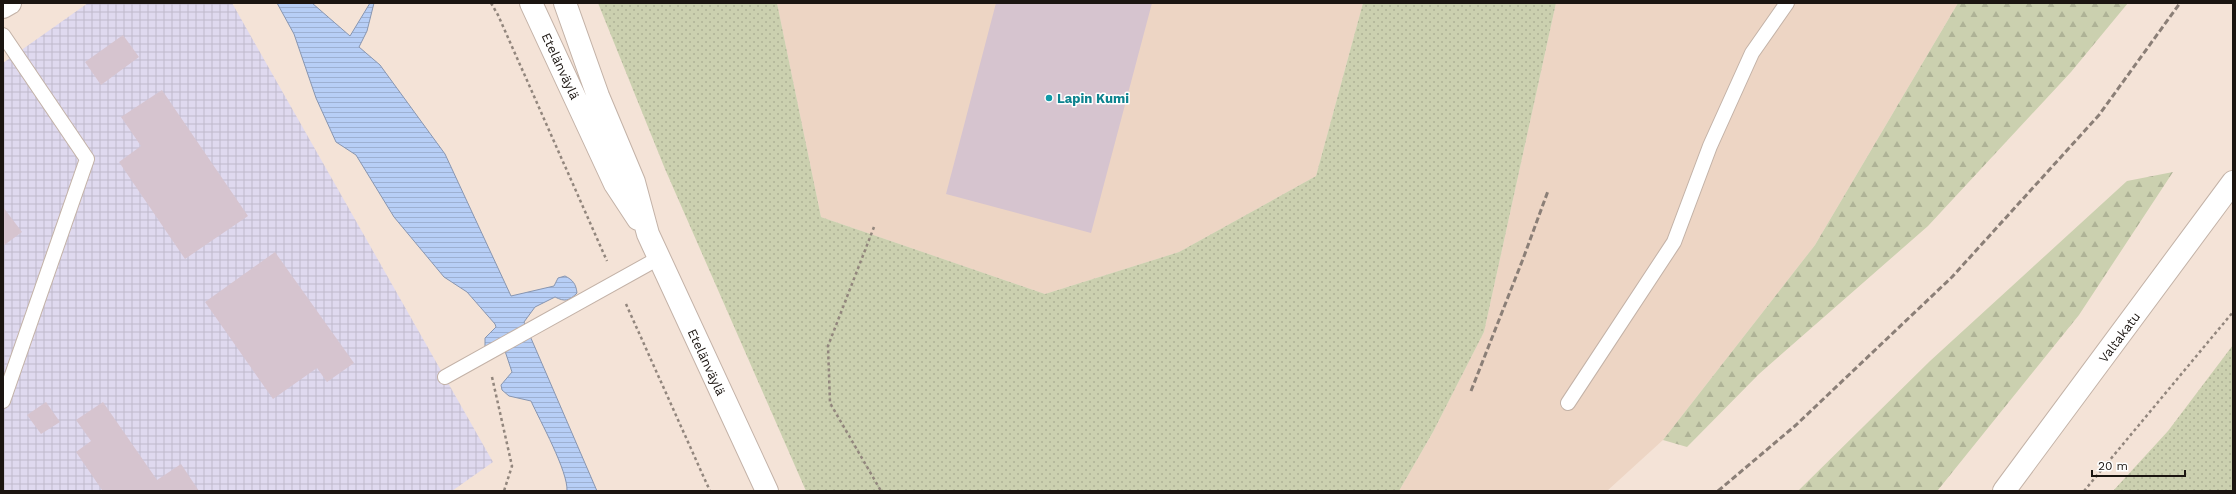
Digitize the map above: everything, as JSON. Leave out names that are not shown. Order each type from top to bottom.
[{"type":"main road","points":[[3,7],[10,3]]},
{"type":"main road","name":"Etelänväylä","points":[[531,3],[615,184],[648,234],[767,491]]},
{"type":"main road","name":"Etelänväylä","points":[[565,3],[598,96],[634,182],[648,234]]},
{"type":"main road","name":"Valtakatu","points":[[2004,491],[2233,182]]},
{"type":"lane","points":[[1568,403],[1674,242],[1710,146],[1752,53],[1787,3]]},
{"type":"lane","points":[[3,35],[87,159],[3,401]]},
{"type":"lane","points":[[445,377],[659,258]]},
{"type":"path","points":[[491,3],[498,15],[710,491]]},
{"type":"path","points":[[874,227],[828,346],[830,403],[880,491]]},
{"type":"path","points":[[2084,491],[2233,312]]},
{"type":"path","points":[[486,354],[512,466],[504,491]]},
{"type":"shaded area","points":[[88,3],[232,3],[493,462],[452,491],[3,491],[3,63]]},
{"type":"shaded area","points":[[777,3],[1363,3],[1316,176],[1179,252],[1045,294],[821,217]]},
{"type":"shaded area","points":[[1556,3],[1958,3],[1815,245],[1663,440],[1607,491],[1399,491],[1433,432],[1484,332]]},
{"type":"green space","points":[[598,3],[777,3],[821,217],[1045,294],[1179,252],[1316,176],[1363,3],[1556,3],[1484,332],[1433,432],[1399,491],[806,491],[665,169]]},
{"type":"green space","points":[[1958,3],[2128,3],[2071,72],[1928,226],[1759,374],[1687,447],[1663,440],[1815,245]]},
{"type":"green space","points":[[2173,172],[2079,315],[1938,490],[1798,491],[1930,361],[2127,181]]},
{"type":"green space","points":[[2233,345],[2233,491],[2113,491],[2168,431]]},
{"type":"water","points":[[277,3],[312,3],[350,36],[370,3],[374,3],[367,31],[359,47],[380,65],[445,154],[511,296],[554,286],[558,278],[565,276],[574,283],[577,293],[574,296],[567,300],[562,300],[555,297],[535,307],[524,322],[597,491],[567,491],[563,471],[547,433],[531,401],[509,396],[502,390],[501,385],[512,372],[505,351],[485,347],[485,338],[496,327],[495,324],[467,292],[444,277],[394,217],[356,155],[336,142],[316,98],[294,34]]},
{"type":"building","name":"Lapin Kumi","points":[[996,3],[1152,3],[1091,233],[946,194]]},
{"type":"building","points":[[123,35],[139,57],[101,85],[85,62]]},
{"type":"building","points":[[162,90],[248,216],[185,259],[119,162],[141,146],[121,117]]},
{"type":"building","points":[[3,207],[22,232],[3,246]]},
{"type":"building","points":[[275,252],[354,363],[327,382],[317,368],[273,399],[205,302]]},
{"type":"building","points":[[46,402],[60,422],[41,434],[27,415]]},
{"type":"building","points":[[103,402],[157,480],[181,464],[199,491],[100,491],[102,490],[76,452],[91,441],[76,420]]},
{"type":"railway","points":[[1718,491],[1796,425],[1952,277],[2099,115],[2180,3]]},
{"type":"railway","points":[[1471,391],[1548,191]]},
{"type":"place","name":"Lapin Kumi","points":[[1049,98]]}]
